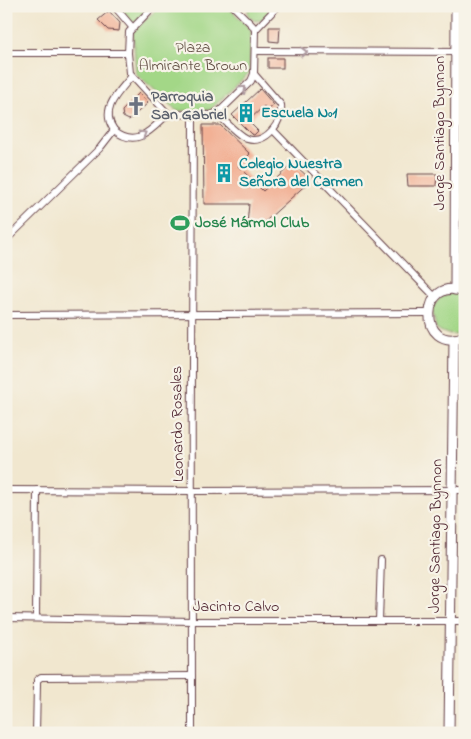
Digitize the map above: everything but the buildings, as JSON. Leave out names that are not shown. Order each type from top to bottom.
[{"type":"street","points":[[114,6],[132,27]]},
{"type":"street","points":[[154,6],[132,27],[129,36],[129,68],[132,76],[168,114]]},
{"type":"street","points":[[255,30],[278,6]]},
{"type":"street","name":"Jorge Santiago Bynnon","points":[[455,290],[460,52],[456,6]]},
{"type":"street","points":[[132,76],[110,104],[109,118],[114,130],[128,137],[139,138],[168,114],[208,115],[217,113],[251,81],[254,74],[254,26],[237,7]]},
{"type":"street","points":[[255,51],[460,52]]},
{"type":"street","points":[[6,53],[128,53]]},
{"type":"street","points":[[217,113],[241,135],[249,139],[256,139],[273,130],[279,119],[281,105],[254,74]]},
{"type":"street","name":"Leonardo Rosales","points":[[192,733],[191,315],[193,115]]},
{"type":"street","points":[[6,240],[100,148],[114,130]]},
{"type":"street","points":[[273,130],[436,298]]},
{"type":"street","points":[[465,293],[455,290],[447,291],[436,298],[430,306],[429,314],[430,322],[439,334],[446,338],[454,339],[465,336]]},
{"type":"street","points":[[6,315],[429,314]]},
{"type":"street","name":"Jorge Santiago Bynnon","points":[[449,733],[454,339]]},
{"type":"street","points":[[6,490],[465,490]]},
{"type":"street","points":[[36,618],[37,490]]},
{"type":"street","points":[[379,621],[381,560]]},
{"type":"street","name":"Jacinto Calvo","points":[[6,618],[193,621],[465,621]]},
{"type":"street","points":[[36,733],[37,680],[45,676],[192,676]]},
{"type":"green space","points":[[119,6],[153,6],[134,24]]},
{"type":"green space","name":"Plaza Almirante Brown","points":[[160,6],[227,6],[251,30],[249,73],[210,110],[177,111],[136,74],[133,32]]},
{"type":"green space","points":[[248,6],[274,6],[261,20],[255,21],[248,15]]},
{"type":"green space","points":[[454,293],[465,297],[465,332],[454,335],[446,334],[436,328],[432,308],[441,297]]},
{"type":"place","name":"Parroquia San Gabriel","points":[[136,106]]},
{"type":"place","name":"Escuela Nº1","points":[[246,113]]},
{"type":"place","name":"Colegio Nuestra Señora del Carmen","points":[[224,173]]},
{"type":"place","name":"José Mármol Club","points":[[180,223]]}]
